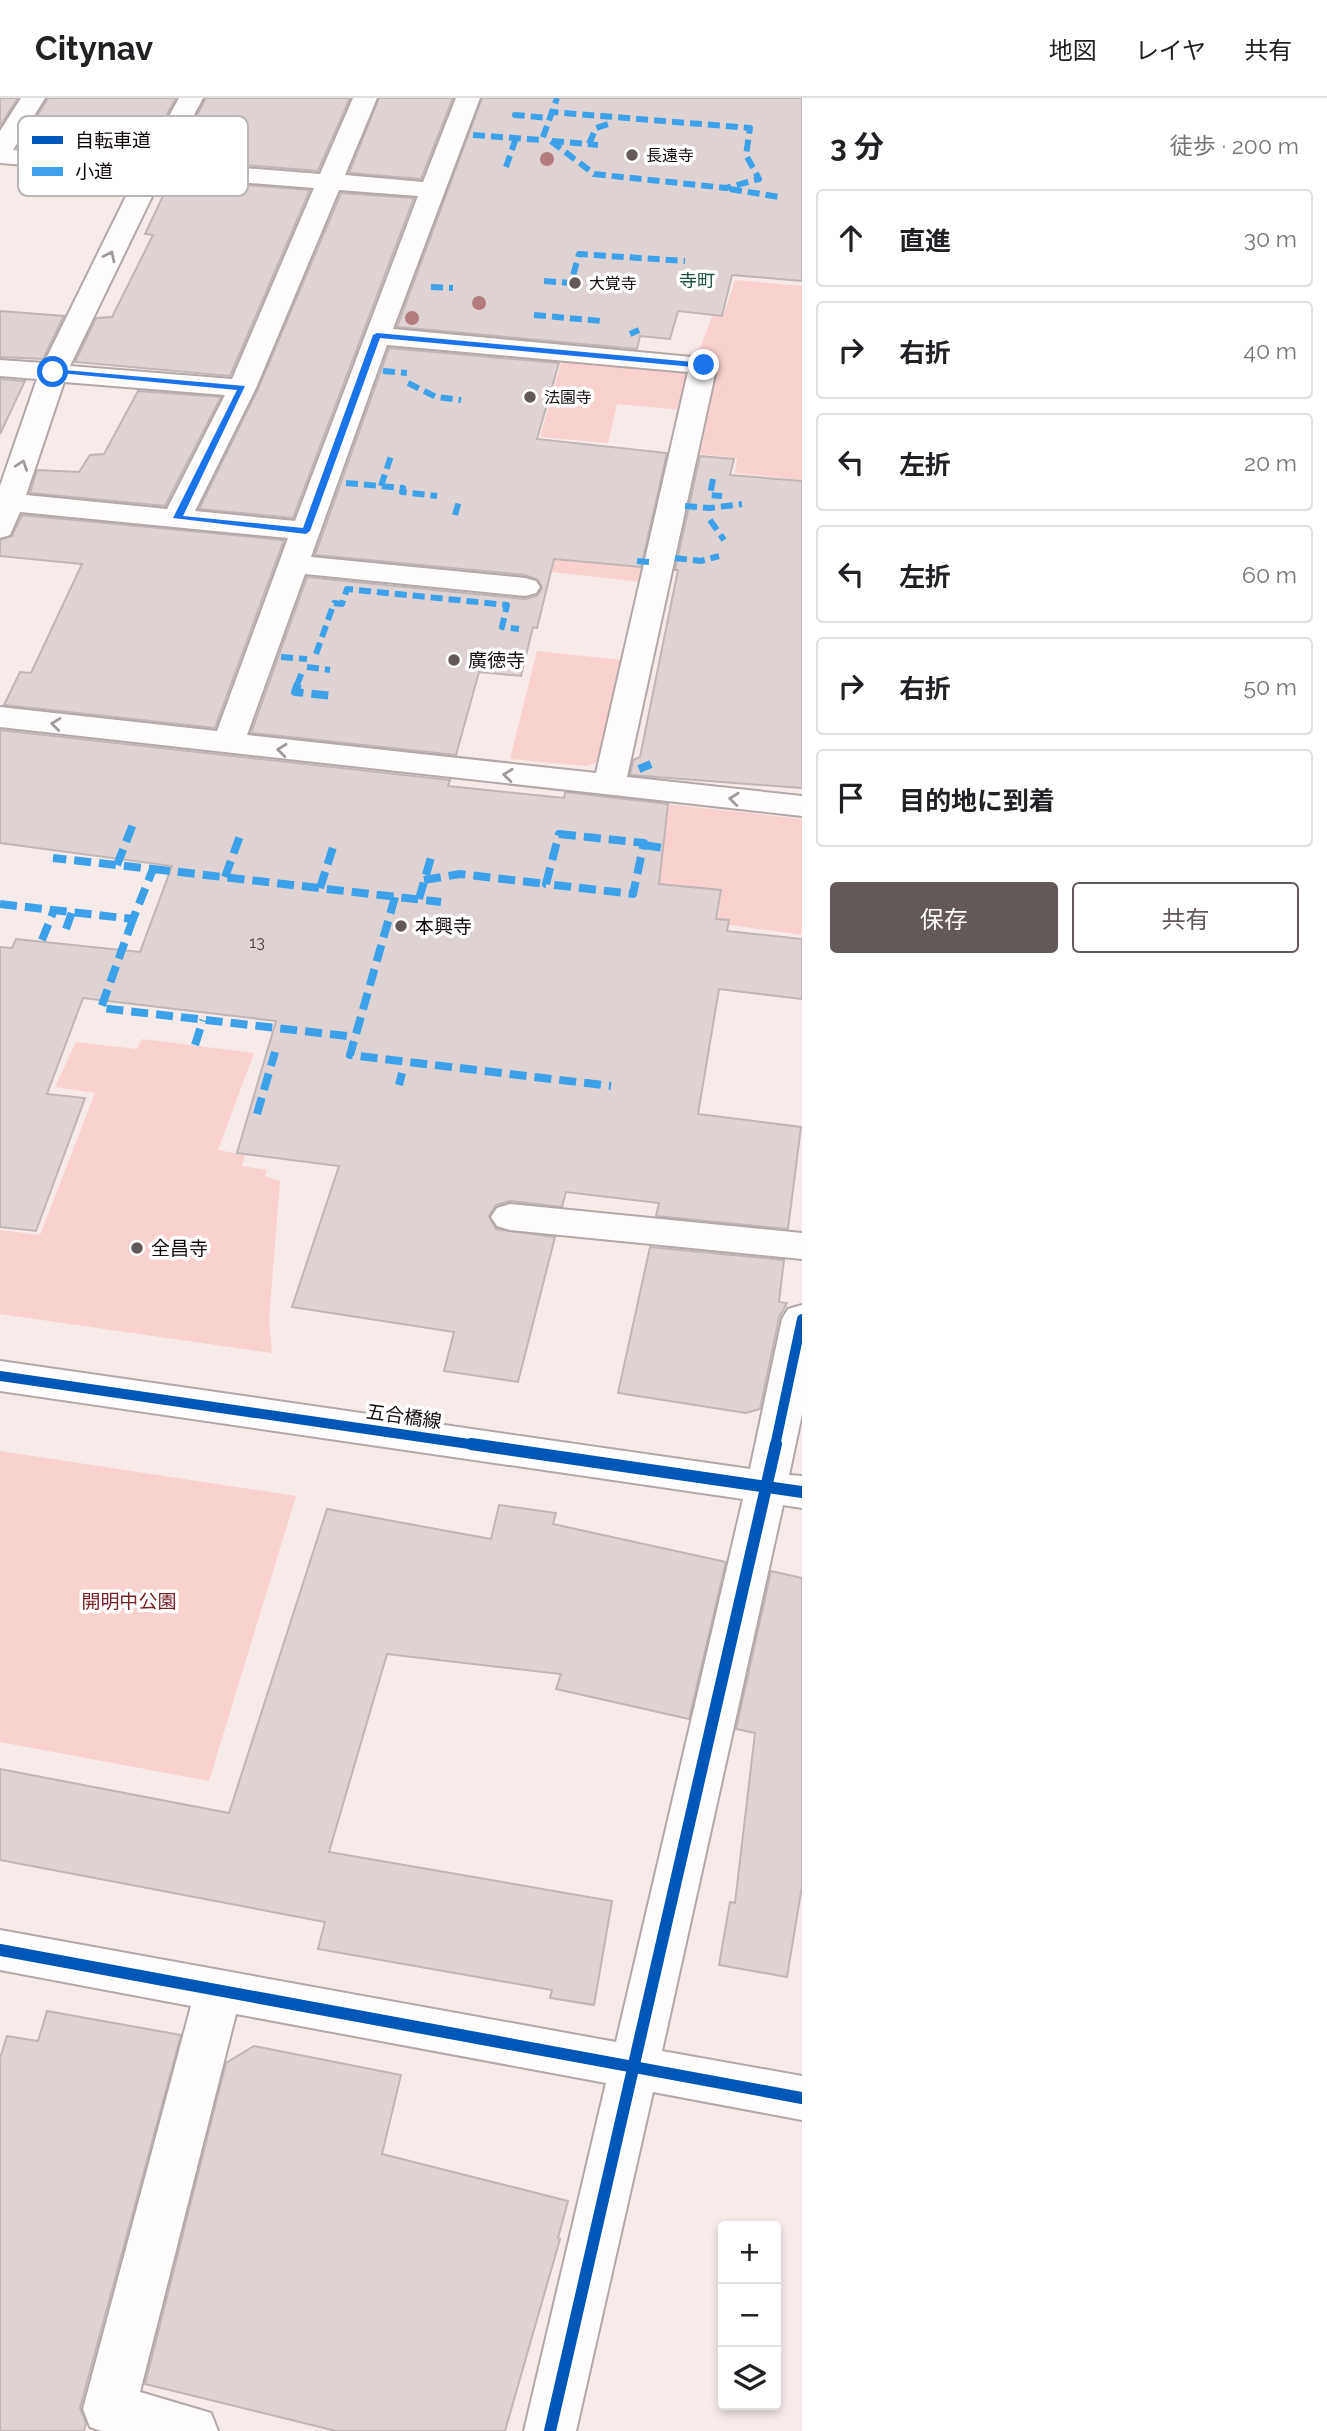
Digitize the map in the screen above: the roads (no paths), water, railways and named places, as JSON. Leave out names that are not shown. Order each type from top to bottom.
[{"type":"street","points":[[22,116],[33,98]]},
{"type":"street","points":[[181,116],[191,98]]},
{"type":"street","points":[[177,518],[243,388],[365,98]]},
{"type":"street","points":[[228,744],[377,335],[468,98]]},
{"type":"street","points":[[18,123],[0,154],[18,156]]},
{"type":"street","points":[[248,176],[434,190]]},
{"type":"street","points":[[139,196],[53,372],[3,511],[177,518],[306,531]]},
{"type":"street","points":[[377,335],[704,365],[609,786]]},
{"type":"street","points":[[0,368],[243,388]]},
{"type":"street","points":[[294,564],[525,587]]},
{"type":"street","points":[[0,717],[802,806]]},
{"type":"street","points":[[510,1217],[802,1246]]},
{"type":"street","points":[[550,2431],[633,2066],[785,1489],[802,1319]]},
{"type":"street","name":"五合橋線","points":[[0,1376],[785,1489]]},
{"type":"street","points":[[1,1953],[219,1989],[802,2098]]},
{"type":"street","points":[[192,2431],[109,2409],[219,1989]]},
{"type":"place","name":"長遠寺","points":[[632,155]]},
{"type":"place","name":"大覚寺","points":[[575,283]]},
{"type":"place","name":"法園寺","points":[[530,397]]},
{"type":"place","name":"廣徳寺","points":[[454,660]]},
{"type":"place","name":"本興寺","points":[[401,926]]},
{"type":"place","name":"全昌寺","points":[[137,1248]]},
{"type":"district","name":"寺町","points":[[697,281]]},
{"type":"park label","name":"開明中公園","points":[[129,1601]]}]
